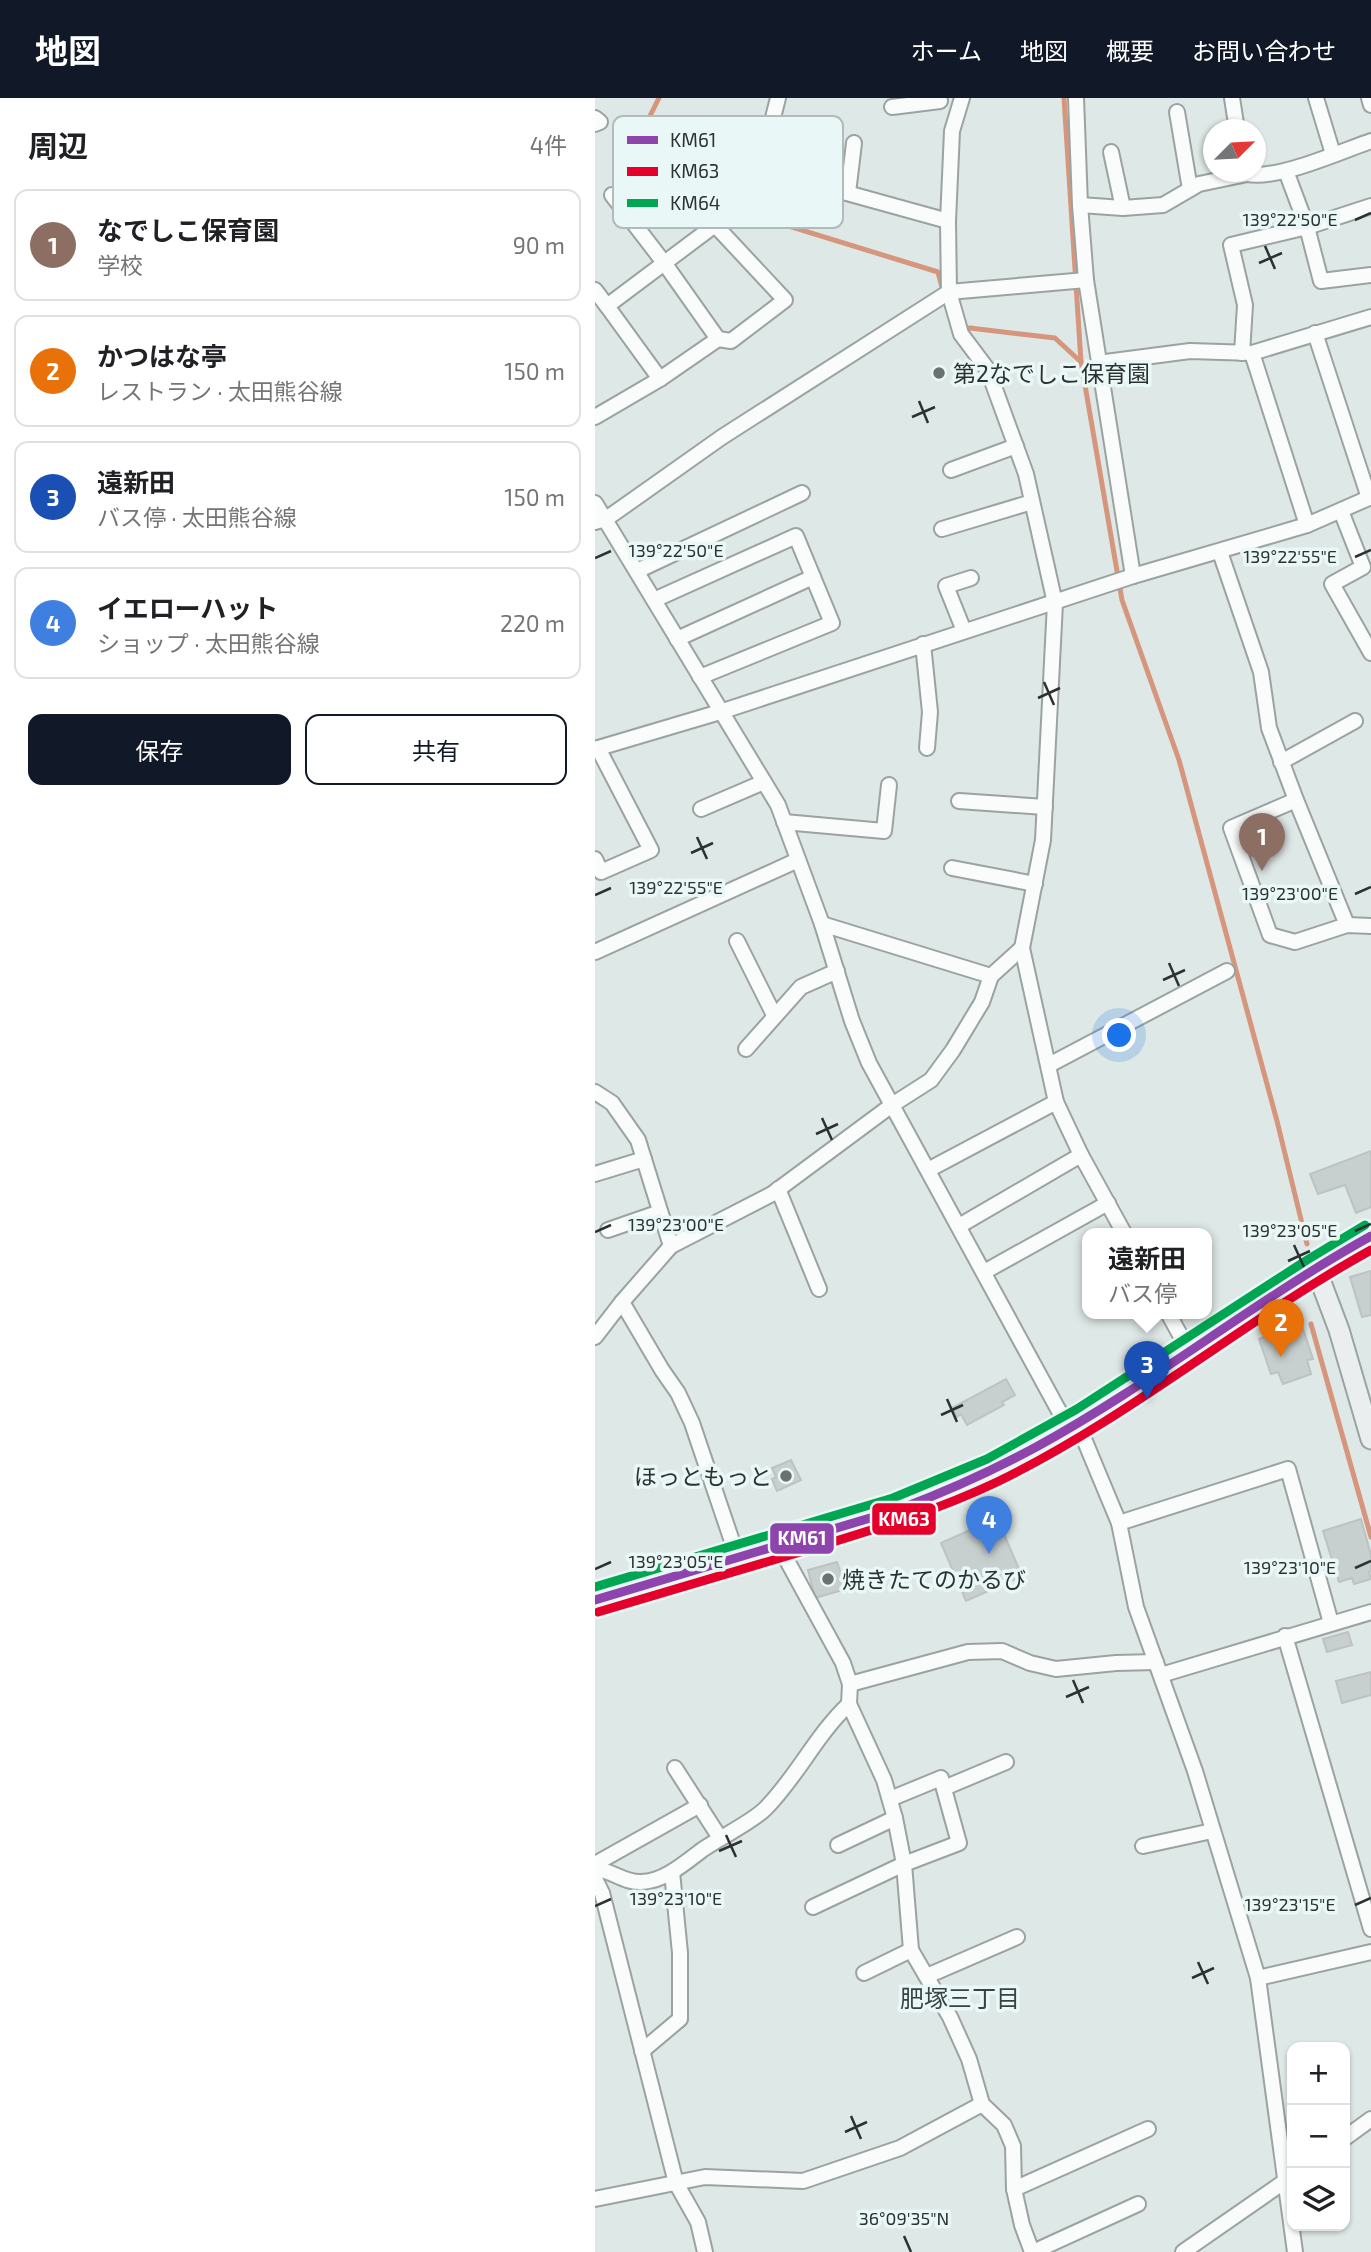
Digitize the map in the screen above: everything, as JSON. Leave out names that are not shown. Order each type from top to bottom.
[{"type":"main road","points":[[595,1600],[935,1497],[983,1476],[1072,1425],[1371,1236]]},
{"type":"main road","points":[[1316,1269],[1339,1330],[1371,1439]]},
{"type":"street","points":[[773,116],[778,98]]},
{"type":"street","points":[[962,98],[952,131],[948,221],[949,292],[961,334],[988,370],[1026,474],[1055,603],[1044,839],[1023,948],[1056,1102],[1081,1155],[1121,1228]]},
{"type":"street","points":[[1076,98],[1086,280],[1132,577]]},
{"type":"street","points":[[1232,98],[1235,119]]},
{"type":"street","points":[[1316,98],[1333,153]]},
{"type":"street","points":[[1369,98],[1371,105]]},
{"type":"street","points":[[892,107],[939,99],[952,131]]},
{"type":"street","points":[[1177,113],[1190,189]]},
{"type":"street","points":[[1266,174],[1286,171],[1371,141]]},
{"type":"street","points":[[848,193],[854,143]]},
{"type":"street","points":[[1111,152],[1123,208]]},
{"type":"street","points":[[1286,171],[1307,227],[1321,281],[1371,275]]},
{"type":"street","points":[[1080,205],[1123,208],[1163,205],[1199,184],[1208,182]]},
{"type":"street","points":[[843,192],[948,221]]},
{"type":"street","points":[[1307,525],[1247,353],[1245,304],[1231,245],[1307,227],[1371,206]]},
{"type":"street","points":[[637,228],[718,339]]},
{"type":"street","points":[[607,306],[711,228]]},
{"type":"street","points":[[595,417],[660,379],[718,339],[731,341],[785,300],[718,228]]},
{"type":"street","points":[[600,520],[731,431],[949,292],[1086,280]]},
{"type":"street","points":[[595,290],[660,379]]},
{"type":"street","points":[[1098,363],[1190,351],[1247,353],[1371,317]]},
{"type":"street","points":[[595,859],[601,873],[651,850],[597,748],[720,712],[1108,584],[1307,525],[1370,498],[1315,333]]},
{"type":"street","points":[[951,470],[1016,446]]},
{"type":"street","points":[[637,571],[802,493]]},
{"type":"street","points":[[942,529],[1033,502]]},
{"type":"street","points":[[595,503],[600,520],[637,571],[778,805],[869,1063],[1059,1411],[1084,1440],[1119,1523],[1136,1607],[1195,1771],[1258,1978],[1287,2172]]},
{"type":"street","points":[[1342,512],[1363,567],[1332,584],[1371,653]]},
{"type":"street","points":[[654,600],[796,536],[832,623],[700,677]]},
{"type":"street","points":[[1220,552],[1261,672],[1269,728],[1347,925]]},
{"type":"street","points":[[677,639],[813,577]]},
{"type":"street","points":[[964,631],[946,586],[971,578]]},
{"type":"street","points":[[923,644],[930,712],[927,748]]},
{"type":"street","points":[[1282,762],[1355,721]]},
{"type":"street","points":[[701,809],[764,782]]},
{"type":"street","points":[[784,822],[884,831],[889,785]]},
{"type":"street","points":[[1296,800],[1231,828],[1270,936],[1295,942],[1347,925],[1371,926]]},
{"type":"street","points":[[959,801],[1045,807]]},
{"type":"street","points":[[595,952],[798,860]]},
{"type":"street","points":[[952,868],[1035,884]]},
{"type":"street","points":[[822,924],[991,976]]},
{"type":"street","points":[[737,941],[774,1015]]},
{"type":"street","points":[[595,1336],[671,1246],[778,1189],[892,1105],[931,1080],[953,1051],[982,1002],[991,976],[1023,948]]},
{"type":"street","points":[[746,1049],[801,987],[837,971]]},
{"type":"street","points":[[1049,1065],[1227,971]]},
{"type":"street","points":[[596,1093],[612,1103],[638,1140],[671,1246]]},
{"type":"street","points":[[928,1170],[1056,1102]]},
{"type":"street","points":[[959,1226],[1081,1155]]},
{"type":"street","points":[[595,1174],[644,1159]]},
{"type":"street","points":[[778,1189],[819,1289]]},
{"type":"street","points":[[984,1272],[1108,1203]]},
{"type":"street","points":[[608,1230],[660,1212]]},
{"type":"street","points":[[622,1302],[678,1393],[737,1556]]},
{"type":"street","points":[[1171,1319],[1189,1351]]},
{"type":"street","points":[[1119,1523],[1288,1469],[1331,1623]]},
{"type":"street","points":[[778,1544],[851,1684],[849,1704],[884,1780],[895,1818],[905,1864],[911,1950],[969,2059],[982,2104],[1004,2125],[1013,2146],[1014,2189],[1022,2225],[1033,2252],[1138,2204]]},
{"type":"street","points":[[851,1684],[968,1653],[1002,1651],[1030,1663],[1056,1668],[1116,1663],[1158,1669],[1371,1612]]},
{"type":"street","points":[[1285,1636],[1371,1929]]},
{"type":"street","points":[[595,1867],[625,1881],[643,1883],[672,1872],[764,1811],[796,1772],[834,1718],[849,1704]]},
{"type":"street","points":[[944,1788],[1006,1762]]},
{"type":"street","points":[[675,1768],[720,1838]]},
{"type":"street","points":[[813,1907],[905,1864],[959,1843],[941,1778],[890,1799]]},
{"type":"street","points":[[595,1867],[700,1805]]},
{"type":"street","points":[[838,1845],[895,1818]]},
{"type":"street","points":[[1143,1846],[1212,1831]]},
{"type":"street","points":[[642,2051],[680,2019],[680,1953],[672,1872]]},
{"type":"street","points":[[595,1878],[602,1893],[676,2183],[698,2222],[705,2252]]},
{"type":"street","points":[[927,1976],[1017,1937]]},
{"type":"street","points":[[864,1973],[911,1950]]},
{"type":"street","points":[[1258,1978],[1371,1952]]},
{"type":"street","points":[[595,2199],[705,2178],[803,2181],[900,2148],[982,2104]]},
{"type":"street","points":[[1350,2134],[1371,2119]]},
{"type":"street","points":[[1014,2189],[1148,2129]]},
{"type":"street","points":[[1183,2252],[1287,2180]]},
{"type":"street","points":[[1293,2231],[1295,2252]]},
{"type":"building","points":[[1371,1151],[1371,1207],[1356,1213],[1345,1185],[1318,1194],[1310,1174]]},
{"type":"building","points":[[1371,1271],[1371,1315],[1362,1317],[1350,1277]]},
{"type":"building","points":[[1294,1317],[1300,1320],[1313,1359],[1307,1360],[1311,1374],[1283,1384],[1278,1372],[1271,1374],[1259,1339],[1279,1331],[1276,1324]]},
{"type":"building","points":[[1006,1379],[1015,1395],[1002,1402],[1004,1405],[967,1425],[961,1414],[957,1417],[952,1408]]},
{"type":"building","points":[[791,1460],[801,1480],[777,1491],[772,1479],[776,1477],[772,1468]]},
{"type":"building","points":[[997,1518],[1022,1576],[966,1601],[941,1543]]},
{"type":"building","points":[[1361,1519],[1371,1555],[1371,1579],[1354,1584],[1352,1578],[1339,1582],[1323,1531]]},
{"type":"building","points":[[837,1562],[846,1589],[815,1598],[808,1570]]},
{"type":"building","points":[[1348,1632],[1352,1645],[1327,1652],[1323,1639]]},
{"type":"building","points":[[1371,1672],[1371,1695],[1342,1703],[1336,1681]]},
{"type":"waterway","points":[[650,116],[659,98]]},
{"type":"waterway","points":[[1064,98],[1081,362],[1122,600],[1179,760],[1277,1121],[1307,1244]]},
{"type":"waterway","points":[[795,228],[938,272],[944,295]]},
{"type":"waterway","points":[[960,330],[970,328],[1055,338],[1081,362]]},
{"type":"waterway","points":[[1311,1324],[1371,1537]]},
{"type":"transit line","name":"KM64","points":[[595,1587],[893,1498],[987,1459],[1077,1409],[1365,1225]]},
{"type":"transit line","name":"KM61","points":[[595,1600],[897,1510],[986,1472],[1081,1422],[1287,1287],[1371,1236]]},
{"type":"transit line","name":"KM63","points":[[598,1612],[923,1513],[997,1482],[1093,1429],[1277,1307],[1371,1250]]},
{"type":"place","name":"第2なでしこ保育園","points":[[939,373]]},
{"type":"place","name":"なでしこ保育園","points":[[1262,871]]},
{"type":"place","name":"かつはな亭","points":[[1281,1357]]},
{"type":"place","name":"遠新田","points":[[1147,1399]]},
{"type":"place","name":"ほっともっと","points":[[786,1476]]},
{"type":"place","name":"イエローハット","points":[[989,1554]]},
{"type":"place","name":"焼きたてのかるび","points":[[828,1579]]},
{"type":"district","name":"肥塚三丁目","points":[[960,1997]]}]
